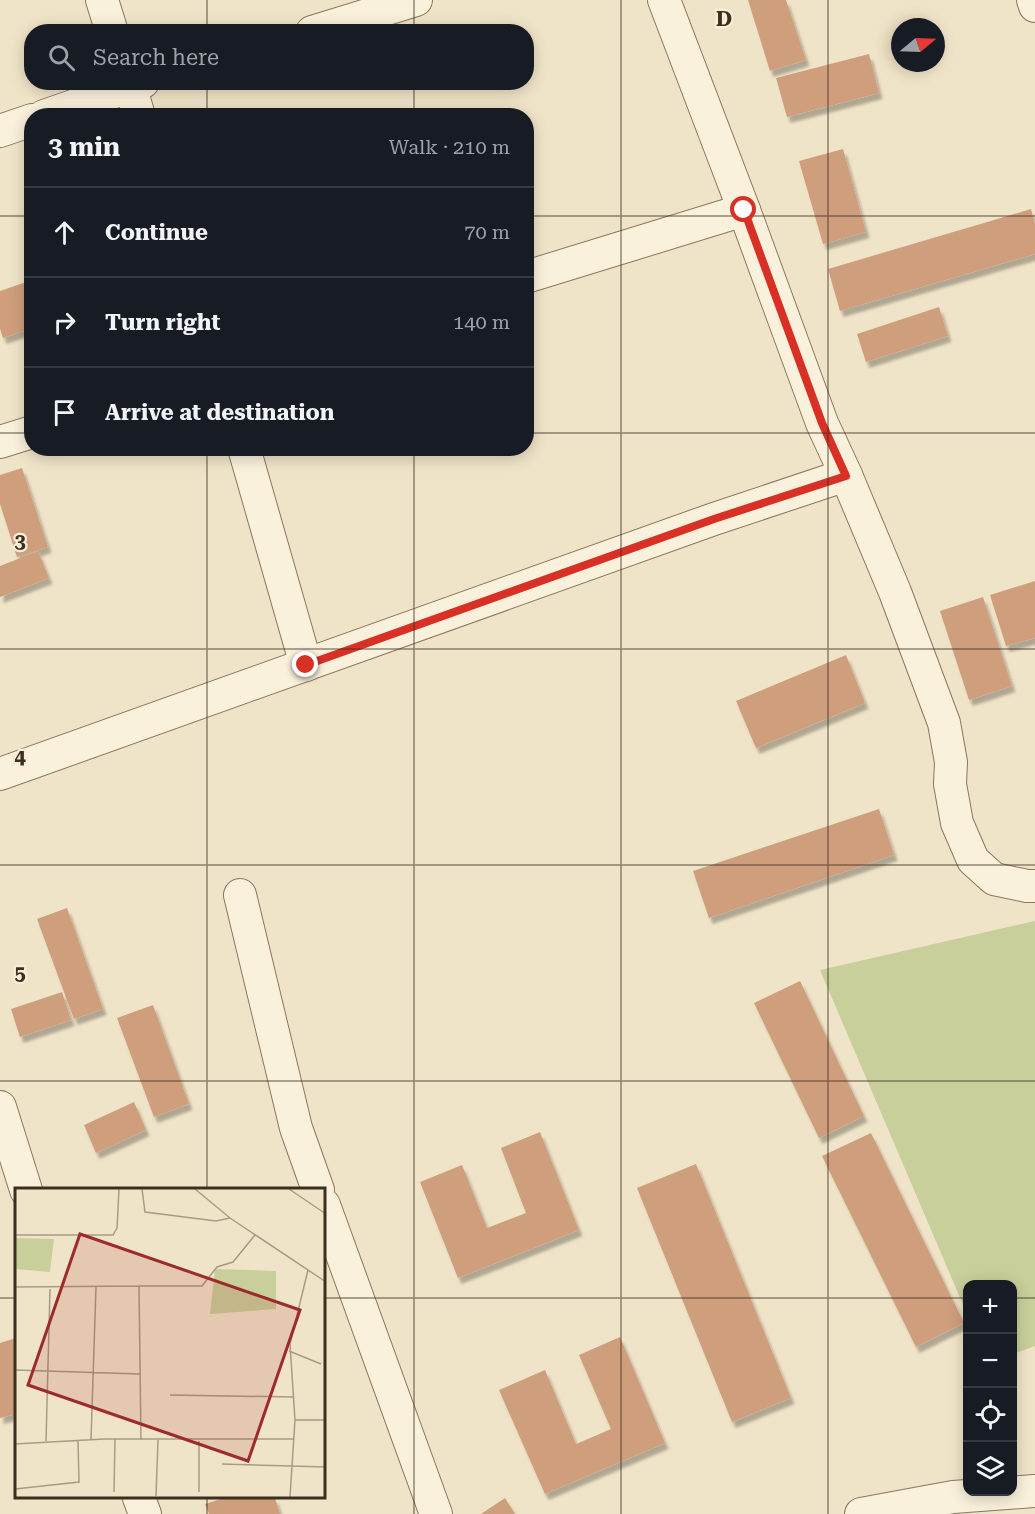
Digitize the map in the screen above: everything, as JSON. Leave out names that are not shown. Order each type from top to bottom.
[{"type":"street","points":[[102,0],[110,24]]},
{"type":"street","points":[[338,24],[416,0]]},
{"type":"street","points":[[664,0],[822,423],[895,592],[944,723],[951,762],[950,784],[957,823],[973,860],[994,879],[1027,886],[1035,885]]},
{"type":"street","points":[[1033,0],[1035,6]]},
{"type":"street","points":[[66,108],[117,90]]},
{"type":"street","points":[[135,90],[138,108]]},
{"type":"street","points":[[0,131],[24,123]]},
{"type":"street","points":[[534,275],[744,210]]},
{"type":"street","points":[[0,442],[24,434]]},
{"type":"street","points":[[246,456],[306,665]]},
{"type":"street","points":[[0,774],[714,519],[846,476]]},
{"type":"street","points":[[240,895],[296,1128],[317,1188]]},
{"type":"street","points":[[0,1107],[14,1178]]},
{"type":"street","points":[[326,1211],[436,1514]]},
{"type":"street","points":[[861,1514],[953,1497],[1035,1491]]},
{"type":"street","points":[[140,1499],[145,1514]]},
{"type":"green space","points":[[1035,921],[1035,1346],[1017,1353],[1017,1280],[963,1280],[963,1305],[820,970]]},
{"type":"building","points":[[748,0],[786,0],[806,60],[770,71]]},
{"type":"building","points":[[869,54],[879,93],[787,117],[776,78]]},
{"type":"building","points":[[843,149],[866,232],[823,244],[799,161]]},
{"type":"building","points":[[1031,209],[1035,224],[1035,254],[840,311],[828,269]]},
{"type":"building","points":[[24,283],[24,331],[3,338],[0,329],[0,291]]},
{"type":"building","points":[[939,307],[948,336],[866,362],[857,334]]},
{"type":"building","points":[[22,468],[48,547],[17,557],[0,504],[0,475]]},
{"type":"building","points":[[38,551],[49,578],[0,597],[0,566]]},
{"type":"building","points":[[1035,581],[1035,638],[1006,646],[990,595]]},
{"type":"building","points":[[983,597],[1012,686],[969,700],[940,611]]},
{"type":"building","points":[[846,655],[865,703],[756,748],[736,701]]},
{"type":"building","points":[[879,809],[894,855],[709,918],[693,871]]},
{"type":"building","points":[[67,908],[103,1009],[74,1019],[37,919]]},
{"type":"building","points":[[800,981],[864,1116],[819,1138],[754,1003]]},
{"type":"building","points":[[62,992],[71,1020],[20,1037],[11,1009]]},
{"type":"building","points":[[153,1005],[189,1104],[154,1117],[117,1018]]},
{"type":"building","points":[[134,1102],[146,1130],[96,1153],[84,1125]]},
{"type":"building","points":[[540,1132],[579,1230],[458,1278],[420,1182],[462,1165],[487,1228],[526,1213],[501,1148]]},
{"type":"building","points":[[871,1133],[963,1324],[916,1347],[822,1156]]},
{"type":"building","points":[[696,1164],[791,1398],[732,1422],[637,1188]]},
{"type":"building","points":[[620,1337],[665,1443],[545,1494],[499,1390],[545,1370],[576,1444],[611,1429],[579,1355]]},
{"type":"building","points":[[15,1338],[15,1414],[0,1418],[0,1343]]},
{"type":"building","points":[[505,1498],[515,1514],[481,1514]]},
{"type":"building","points":[[221,1499],[275,1499],[280,1514],[209,1514],[205,1504]]},
{"type":"route","points":[[306,665],[714,519],[846,476],[822,423],[744,210]]}]
